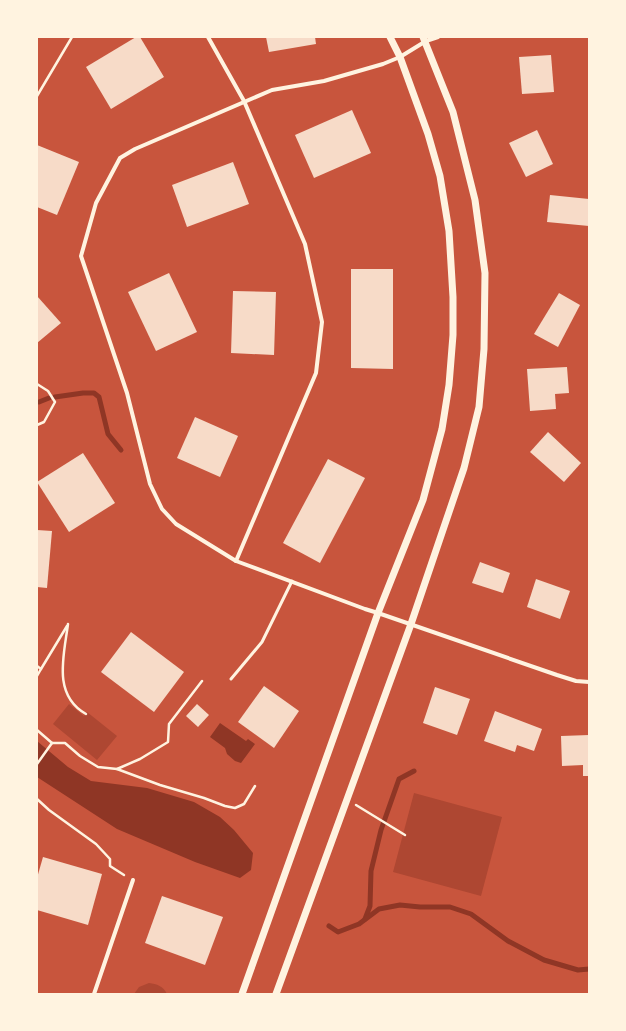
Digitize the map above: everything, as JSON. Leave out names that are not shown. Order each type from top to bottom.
[{"type":"street","points":[[208,37],[244,101],[305,244],[322,322],[316,373],[236,561]]},
{"type":"street","points":[[242,994],[378,613],[423,500],[442,429],[453,335],[452,261],[449,231],[440,176],[428,134],[400,56],[390,37]]},
{"type":"street","points":[[438,37],[424,39],[400,56],[383,64],[324,81],[272,90],[135,149],[120,158],[96,203],[81,256],[127,393],[150,484],[162,509],[176,524],[236,561],[365,609],[557,675],[576,681],[589,682]]},
{"type":"street","points":[[276,994],[411,624],[464,468],[479,408],[484,349],[485,273],[475,200],[452,112],[424,39]]},
{"type":"street","points":[[94,994],[133,880]]},
{"type":"lane","points":[[231,679],[262,642],[292,581]]},
{"type":"path","points":[[37,96],[72,37]]},
{"type":"path","points":[[37,384],[48,391],[55,402],[44,422],[37,425]]},
{"type":"path","points":[[37,676],[68,624],[62,666],[66,695],[73,705],[86,714]]},
{"type":"path","points":[[37,666],[41,669]]},
{"type":"path","points":[[117,769],[140,759],[168,742],[169,724],[202,681]]},
{"type":"path","points":[[37,730],[52,743],[65,743],[80,756],[98,767],[117,769],[160,785],[225,806],[235,808],[244,804],[255,786]]},
{"type":"path","points":[[37,764],[52,743]]},
{"type":"path","points":[[37,799],[49,810],[96,844],[110,859],[110,866],[133,880]]},
{"type":"path","points":[[347,800],[405,835]]},
{"type":"shaded area","points":[[69,704],[84,716],[87,712],[117,736],[97,760],[53,724]]},
{"type":"shaded area","points":[[220,723],[246,741],[248,739],[255,744],[241,763],[235,761],[227,754],[225,748],[210,737]]},
{"type":"shaded area","points":[[37,741],[68,767],[91,781],[147,788],[194,802],[220,817],[234,830],[253,853],[251,870],[240,878],[195,862],[117,829],[37,777]]},
{"type":"shaded area","points":[[414,793],[502,817],[481,896],[393,872]]},
{"type":"shaded area","points":[[149,983],[160,986],[167,994],[134,994],[139,987]]},
{"type":"building","points":[[136,37],[140,37],[164,77],[111,109],[86,67]]},
{"type":"building","points":[[266,37],[315,37],[316,44],[269,52]]},
{"type":"building","points":[[551,55],[554,92],[522,94],[519,57]]},
{"type":"building","points":[[352,110],[371,153],[314,178],[295,135]]},
{"type":"building","points":[[537,130],[553,164],[526,177],[509,143]]},
{"type":"building","points":[[37,145],[79,162],[57,215],[37,207]]},
{"type":"building","points":[[233,162],[249,204],[187,227],[172,185]]},
{"type":"building","points":[[550,195],[589,199],[589,226],[547,222]]},
{"type":"building","points":[[351,269],[393,269],[393,369],[351,368]]},
{"type":"building","points":[[169,273],[197,332],[156,351],[128,292]]},
{"type":"building","points":[[233,291],[276,292],[274,355],[231,353]]},
{"type":"building","points":[[559,293],[580,305],[558,347],[534,334]]},
{"type":"building","points":[[37,296],[61,323],[37,343]]},
{"type":"building","points":[[567,367],[569,393],[555,394],[556,409],[530,411],[527,369]]},
{"type":"building","points":[[195,417],[238,436],[220,477],[177,458]]},
{"type":"building","points":[[548,432],[581,463],[564,482],[530,452]]},
{"type":"building","points":[[83,453],[115,503],[69,532],[37,482]]},
{"type":"building","points":[[328,459],[365,478],[320,563],[283,543]]},
{"type":"building","points":[[37,530],[52,531],[47,588],[37,587]]},
{"type":"building","points":[[480,562],[510,573],[503,593],[472,583]]},
{"type":"building","points":[[536,579],[570,591],[560,619],[527,607]]},
{"type":"building","points":[[131,632],[184,672],[154,712],[101,672]]},
{"type":"building","points":[[264,686],[299,711],[274,748],[238,722]]},
{"type":"building","points":[[435,687],[470,699],[457,735],[423,723]]},
{"type":"building","points":[[197,704],[209,715],[198,727],[186,716]]},
{"type":"building","points":[[495,711],[542,729],[534,751],[517,745],[515,752],[484,741]]},
{"type":"building","points":[[589,735],[589,776],[583,776],[583,765],[562,766],[561,736]]},
{"type":"building","points":[[43,857],[102,874],[88,925],[37,910],[37,878]]},
{"type":"building","points":[[162,896],[223,917],[205,965],[145,943]]},
{"type":"waterway","points":[[55,397],[83,393],[94,393],[99,397],[108,434],[121,450]]},
{"type":"waterway","points":[[39,402],[49,398]]},
{"type":"waterway","points":[[365,919],[370,906],[371,871],[381,830],[399,779],[414,771]]},
{"type":"waterway","points":[[329,926],[338,932],[359,924],[379,909],[400,905],[450,907],[471,914],[508,941],[544,960],[578,970],[589,969]]}]
